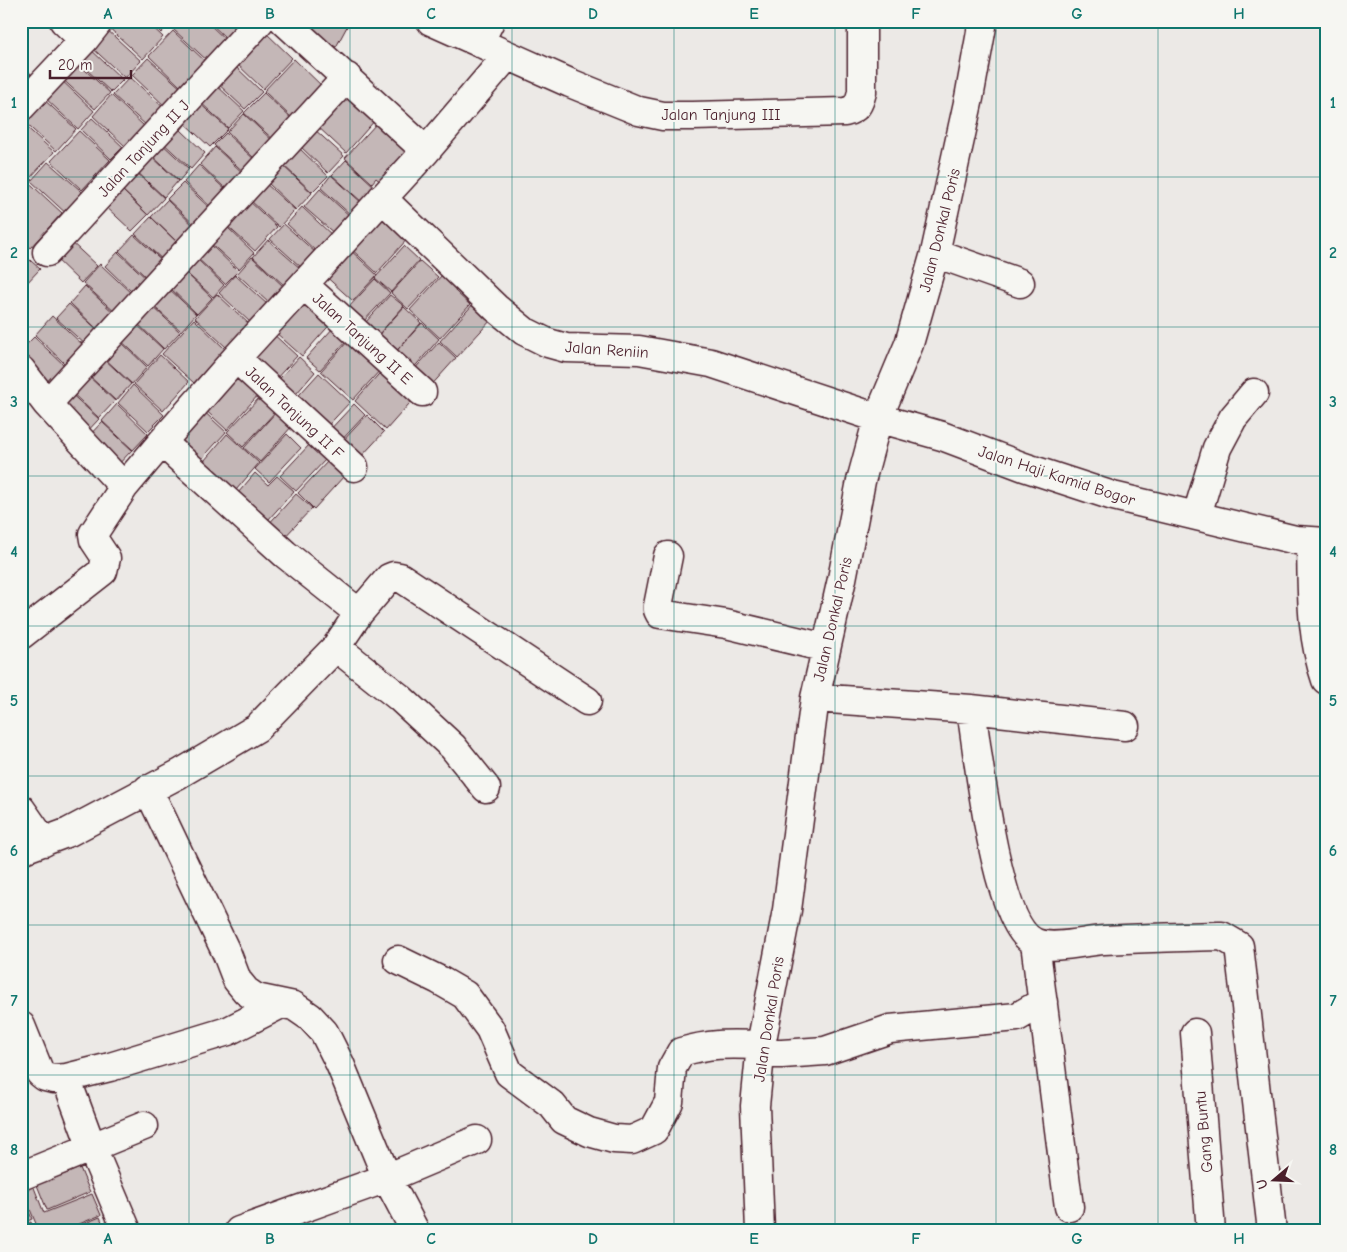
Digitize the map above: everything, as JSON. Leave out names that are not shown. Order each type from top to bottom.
[{"type":"street","points":[[21,107],[92,30],[64,21]]},
{"type":"street","name":"Jalan Tanjung II J","points":[[47,252],[260,21]]},
{"type":"street","points":[[284,21],[426,151]]},
{"type":"street","points":[[21,635],[103,571],[106,558],[94,540],[94,530],[124,487],[236,358],[426,151],[508,56],[485,32],[431,21]]},
{"type":"street","name":"Jalan Tanjung III","points":[[508,56],[639,110],[663,116],[733,116],[845,112],[856,109],[862,92],[862,21]]},
{"type":"street","name":"Jalan Donkal Poris","points":[[760,1231],[755,1106],[760,1049],[787,910],[814,698],[842,579],[861,481],[878,418],[909,344],[935,253],[969,98],[983,21]]},
{"type":"street","points":[[47,404],[347,77]]},
{"type":"street","name":"Jalan Reniin","points":[[382,198],[496,308],[524,331],[548,343],[566,348],[639,350],[711,363],[878,418]]},
{"type":"street","points":[[935,253],[1020,283]]},
{"type":"street","name":"Jalan Tanjung II E","points":[[304,285],[422,392]]},
{"type":"street","name":"Jalan Tanjung II F","points":[[236,358],[354,467]]},
{"type":"street","points":[[21,370],[47,404],[124,487]]},
{"type":"street","points":[[1198,515],[1217,448],[1233,418],[1254,393]]},
{"type":"street","name":"Jalan Haji Kamid Bogor","points":[[878,418],[942,436],[1024,467],[1113,496],[1296,540],[1318,541]]},
{"type":"street","points":[[162,442],[285,554],[360,614]]},
{"type":"street","points":[[1318,541],[1313,622],[1318,658],[1326,680]]},
{"type":"street","points":[[668,556],[658,606],[660,614],[726,624],[826,648]]},
{"type":"street","points":[[21,809],[32,846],[69,832],[179,774],[256,728],[265,721],[336,646],[389,578],[394,576],[400,577],[587,701]]},
{"type":"street","points":[[336,646],[400,698],[453,747],[486,788]]},
{"type":"street","points":[[814,698],[971,709],[1125,726]]},
{"type":"street","points":[[971,709],[985,808],[994,850],[1008,902],[1025,935],[1036,943],[1047,946],[1102,940],[1222,936],[1239,946],[1272,1231]]},
{"type":"street","points":[[148,789],[227,954],[237,980],[246,991],[256,998],[294,1006],[310,1017],[324,1032],[340,1064],[387,1178],[415,1231]]},
{"type":"street","points":[[1036,943],[1069,1207]]},
{"type":"street","points":[[398,960],[465,995],[490,1029],[509,1073],[552,1105],[564,1120],[589,1132],[614,1139],[632,1140],[654,1130],[669,1102],[672,1068],[681,1052],[704,1045],[726,1043],[782,1054],[825,1051],[890,1029],[1010,1018],[1028,1012],[1043,1002]]},
{"type":"street","points":[[21,1026],[40,1073],[45,1077],[53,1079],[66,1078],[228,1031],[281,1004]]},
{"type":"street","name":"Gang Buntu","points":[[1195,1034],[1211,1231]]},
{"type":"street","points":[[66,1078],[92,1148],[127,1231]]},
{"type":"street","points":[[21,1176],[144,1126]]},
{"type":"street","points":[[239,1231],[387,1178],[477,1140]]},
{"type":"building","points":[[110,21],[146,21],[163,37],[143,59],[106,25]]},
{"type":"building","points":[[149,21],[172,21],[161,33]]},
{"type":"building","points":[[180,21],[206,21],[231,45],[212,65],[173,29]]},
{"type":"building","points":[[208,21],[241,21],[226,38]]},
{"type":"building","points":[[287,21],[350,21],[336,47]]},
{"type":"building","points":[[104,27],[141,61],[125,78],[88,44]]},
{"type":"building","points":[[263,30],[292,58],[263,89],[233,60]]},
{"type":"building","points":[[173,31],[207,63],[183,89],[149,56]]},
{"type":"building","points":[[87,46],[123,80],[111,92],[75,59]]},
{"type":"building","points":[[148,58],[184,91],[168,109],[132,75]]},
{"type":"building","points":[[73,59],[110,93],[95,109],[58,75]]},
{"type":"building","points":[[294,59],[325,89],[295,121],[264,91]]},
{"type":"building","points":[[21,63],[31,74],[21,84]]},
{"type":"building","points":[[232,63],[262,92],[245,109],[215,81]]},
{"type":"building","points":[[57,76],[94,111],[78,129],[41,94]]},
{"type":"building","points":[[130,77],[165,109],[148,127],[113,95]]},
{"type":"building","points":[[214,83],[244,111],[228,128],[198,100]]},
{"type":"building","points":[[345,91],[376,119],[346,153],[315,124]]},
{"type":"building","points":[[264,93],[295,122],[276,142],[244,113]]},
{"type":"building","points":[[111,95],[144,126],[125,146],[93,116]]},
{"type":"building","points":[[41,97],[76,129],[56,151],[21,119]]},
{"type":"building","points":[[197,101],[228,129],[210,147],[180,119]]},
{"type":"building","points":[[244,114],[275,143],[258,162],[227,132]]},
{"type":"building","points":[[177,117],[185,125],[181,130],[205,153],[191,169],[158,138]]},
{"type":"building","points":[[92,118],[123,147],[111,159],[81,130]]},
{"type":"building","points":[[21,122],[54,152],[30,178],[21,169]]},
{"type":"building","points":[[377,123],[410,153],[382,183],[376,178],[372,183],[345,158]]},
{"type":"building","points":[[313,128],[344,156],[328,173],[298,144]]},
{"type":"building","points":[[79,131],[110,160],[82,190],[51,161]]},
{"type":"building","points":[[226,133],[258,163],[247,175],[214,145]]},
{"type":"building","points":[[159,141],[189,169],[179,181],[148,152]]},
{"type":"building","points":[[215,147],[246,176],[230,193],[200,164]]},
{"type":"building","points":[[298,147],[328,176],[312,192],[282,164]]},
{"type":"building","points":[[148,153],[178,181],[164,197],[133,168]]},
{"type":"building","points":[[346,160],[376,188],[363,203],[332,175]]},
{"type":"building","points":[[48,162],[88,197],[70,217],[31,181]]},
{"type":"building","points":[[281,164],[312,193],[296,210],[266,181]]},
{"type":"building","points":[[199,165],[230,194],[214,210],[184,182]]},
{"type":"building","points":[[133,169],[164,198],[148,215],[118,186]]},
{"type":"building","points":[[21,175],[62,213],[30,248],[21,240]]},
{"type":"building","points":[[331,175],[363,204],[352,216],[321,188]]},
{"type":"building","points":[[264,182],[295,210],[279,227],[249,199]]},
{"type":"building","points":[[183,183],[213,211],[198,228],[167,199]]},
{"type":"building","points":[[118,186],[148,215],[132,231],[102,203]]},
{"type":"building","points":[[320,189],[351,217],[336,235],[304,207]]},
{"type":"building","points":[[247,199],[277,227],[255,251],[225,224]]},
{"type":"building","points":[[167,200],[197,229],[181,246],[151,217]]},
{"type":"building","points":[[302,207],[334,237],[319,254],[287,224]]},
{"type":"building","points":[[379,210],[409,237],[377,273],[347,245]]},
{"type":"building","points":[[151,217],[181,246],[166,263],[135,234]]},
{"type":"building","points":[[224,224],[254,253],[239,269],[208,241]]},
{"type":"building","points":[[284,224],[316,253],[302,268],[270,239]]},
{"type":"building","points":[[134,235],[165,263],[149,280],[119,251]]},
{"type":"building","points":[[66,237],[97,266],[81,283],[51,254]]},
{"type":"building","points":[[268,240],[301,269],[285,286],[253,257]]},
{"type":"building","points":[[208,242],[238,271],[225,284],[195,256]]},
{"type":"building","points":[[346,246],[377,275],[353,301],[322,273]]},
{"type":"building","points":[[404,246],[419,260],[391,292],[375,278]]},
{"type":"building","points":[[21,252],[40,269],[24,286],[21,283]]},
{"type":"building","points":[[118,252],[149,281],[135,295],[105,266]]},
{"type":"building","points":[[194,256],[224,285],[213,297],[182,269]]},
{"type":"building","points":[[252,257],[284,287],[269,303],[237,274]]},
{"type":"building","points":[[420,261],[438,277],[408,309],[391,293]]},
{"type":"building","points":[[100,264],[133,295],[117,314],[83,283]]},
{"type":"building","points":[[182,269],[212,298],[197,314],[167,285]]},
{"type":"building","points":[[443,274],[458,287],[455,291],[470,305],[440,338],[410,310]]},
{"type":"building","points":[[235,275],[268,305],[251,323],[219,293]]},
{"type":"building","points":[[375,279],[390,293],[362,323],[347,309]]},
{"type":"building","points":[[85,286],[116,315],[100,332],[70,303]]},
{"type":"building","points":[[166,286],[196,314],[181,331],[150,303]]},
{"type":"building","points":[[217,294],[249,324],[227,348],[195,318]]},
{"type":"building","points":[[307,295],[334,320],[302,356],[274,331]]},
{"type":"building","points":[[390,295],[404,306],[378,335],[365,323]]},
{"type":"building","points":[[475,302],[492,319],[457,357],[440,341]]},
{"type":"building","points":[[149,303],[180,332],[164,349],[134,320]]},
{"type":"building","points":[[69,304],[100,332],[87,346],[56,318]]},
{"type":"building","points":[[404,307],[421,323],[392,356],[374,340]]},
{"type":"building","points":[[52,316],[83,345],[65,364],[35,335]]},
{"type":"building","points":[[194,319],[225,349],[194,383],[162,354]]},
{"type":"building","points":[[133,321],[163,349],[148,366],[117,337]]},
{"type":"building","points":[[422,323],[439,339],[410,372],[392,356]]},
{"type":"building","points":[[334,327],[348,339],[320,370],[306,358]]},
{"type":"building","points":[[269,330],[297,356],[274,381],[247,355]]},
{"type":"building","points":[[34,337],[64,365],[43,387],[21,366],[21,350]]},
{"type":"building","points":[[117,338],[147,367],[132,384],[101,355]]},
{"type":"building","points":[[349,340],[381,369],[353,400],[321,371]]},
{"type":"building","points":[[439,342],[456,358],[428,389],[411,373]]},
{"type":"building","points":[[160,355],[189,382],[163,411],[134,384]]},
{"type":"building","points":[[101,356],[131,384],[116,401],[85,372]]},
{"type":"building","points":[[299,357],[315,372],[290,401],[273,386]]},
{"type":"building","points":[[385,367],[417,395],[386,430],[355,401]]},
{"type":"building","points":[[233,368],[260,393],[227,430],[200,405]]},
{"type":"building","points":[[85,373],[115,401],[99,418],[69,390]]},
{"type":"building","points":[[319,373],[350,402],[321,433],[291,404]]},
{"type":"building","points":[[133,385],[164,415],[148,431],[118,403]]},
{"type":"building","points":[[68,391],[99,419],[83,436],[53,408]]},
{"type":"building","points":[[261,396],[277,410],[243,447],[227,432]]},
{"type":"building","points":[[117,404],[148,434],[133,450],[102,421]]},
{"type":"building","points":[[354,404],[365,415],[337,445],[326,434]]},
{"type":"building","points":[[199,407],[226,432],[197,464],[169,439]]},
{"type":"building","points":[[277,411],[293,425],[260,462],[244,448]]},
{"type":"building","points":[[367,415],[384,432],[359,459],[341,443]]},
{"type":"building","points":[[102,422],[132,450],[114,469],[85,440]]},
{"type":"building","points":[[227,434],[259,463],[236,490],[204,461]]},
{"type":"building","points":[[287,434],[301,448],[269,482],[255,469]]},
{"type":"building","points":[[310,444],[326,459],[296,491],[280,476]]},
{"type":"building","points":[[329,460],[345,475],[314,509],[298,493]]},
{"type":"building","points":[[255,473],[268,485],[277,476],[294,491],[268,520],[238,493]]},
{"type":"building","points":[[296,494],[312,508],[281,541],[266,527]]},
{"type":"building","points":[[80,1168],[90,1192],[47,1210],[37,1185]]},
{"type":"building","points":[[33,1185],[44,1213],[92,1194],[101,1215],[62,1231],[39,1231],[22,1190]]},
{"type":"building","points":[[21,1192],[32,1219],[21,1224]]},
{"type":"building","points":[[100,1217],[106,1231],[66,1231]]},
{"type":"building","points":[[31,1222],[34,1231],[21,1231],[21,1226]]}]
